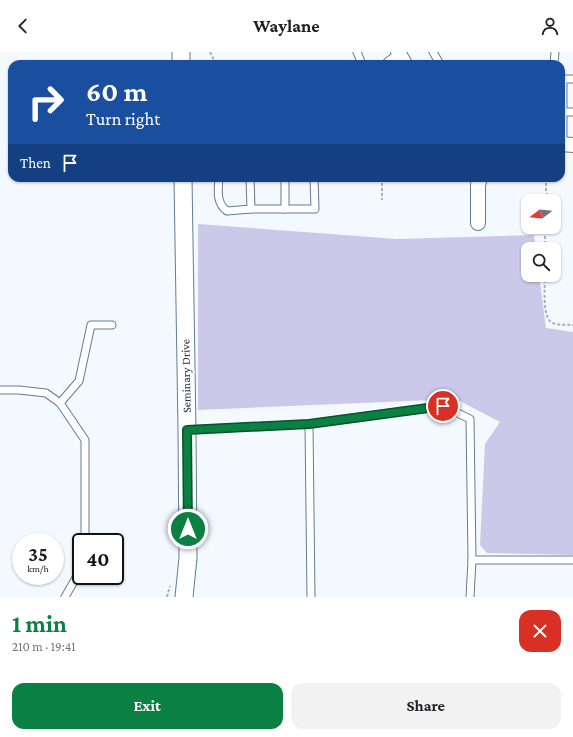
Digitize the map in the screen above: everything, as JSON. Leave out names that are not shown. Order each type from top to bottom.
[{"type":"street","name":"Seminary Drive","points":[[183,182],[188,558],[184,597]]},
{"type":"street","points":[[478,223],[479,182]]},
{"type":"lane","points":[[219,182],[218,198],[221,207],[227,211],[251,209],[315,209],[314,182]]},
{"type":"lane","points":[[250,182],[251,209]]},
{"type":"lane","points":[[285,182],[285,209]]},
{"type":"lane","points":[[60,403],[79,381],[91,325],[112,325]]},
{"type":"lane","points":[[0,390],[20,390],[46,393],[60,403],[85,440],[85,533]]},
{"type":"lane","points":[[187,430],[309,424],[443,406],[470,419],[472,560],[470,597]]},
{"type":"lane","points":[[309,424],[311,597]]},
{"type":"lane","points":[[472,560],[573,560]]},
{"type":"lane","points":[[65,597],[72,585]]},
{"type":"path","points":[[382,182],[382,200]]},
{"type":"path","points":[[546,182],[547,194]]},
{"type":"path","points":[[545,282],[545,314],[550,322],[558,324],[573,324]]},
{"type":"shaded area","points":[[198,224],[397,239],[534,235],[535,242],[521,242],[521,282],[540,282],[546,328],[573,332],[573,555],[487,553],[480,545],[485,444],[500,422],[456,399],[198,410]]},
{"type":"route","points":[[188,529],[187,430],[309,424],[443,406]]}]
